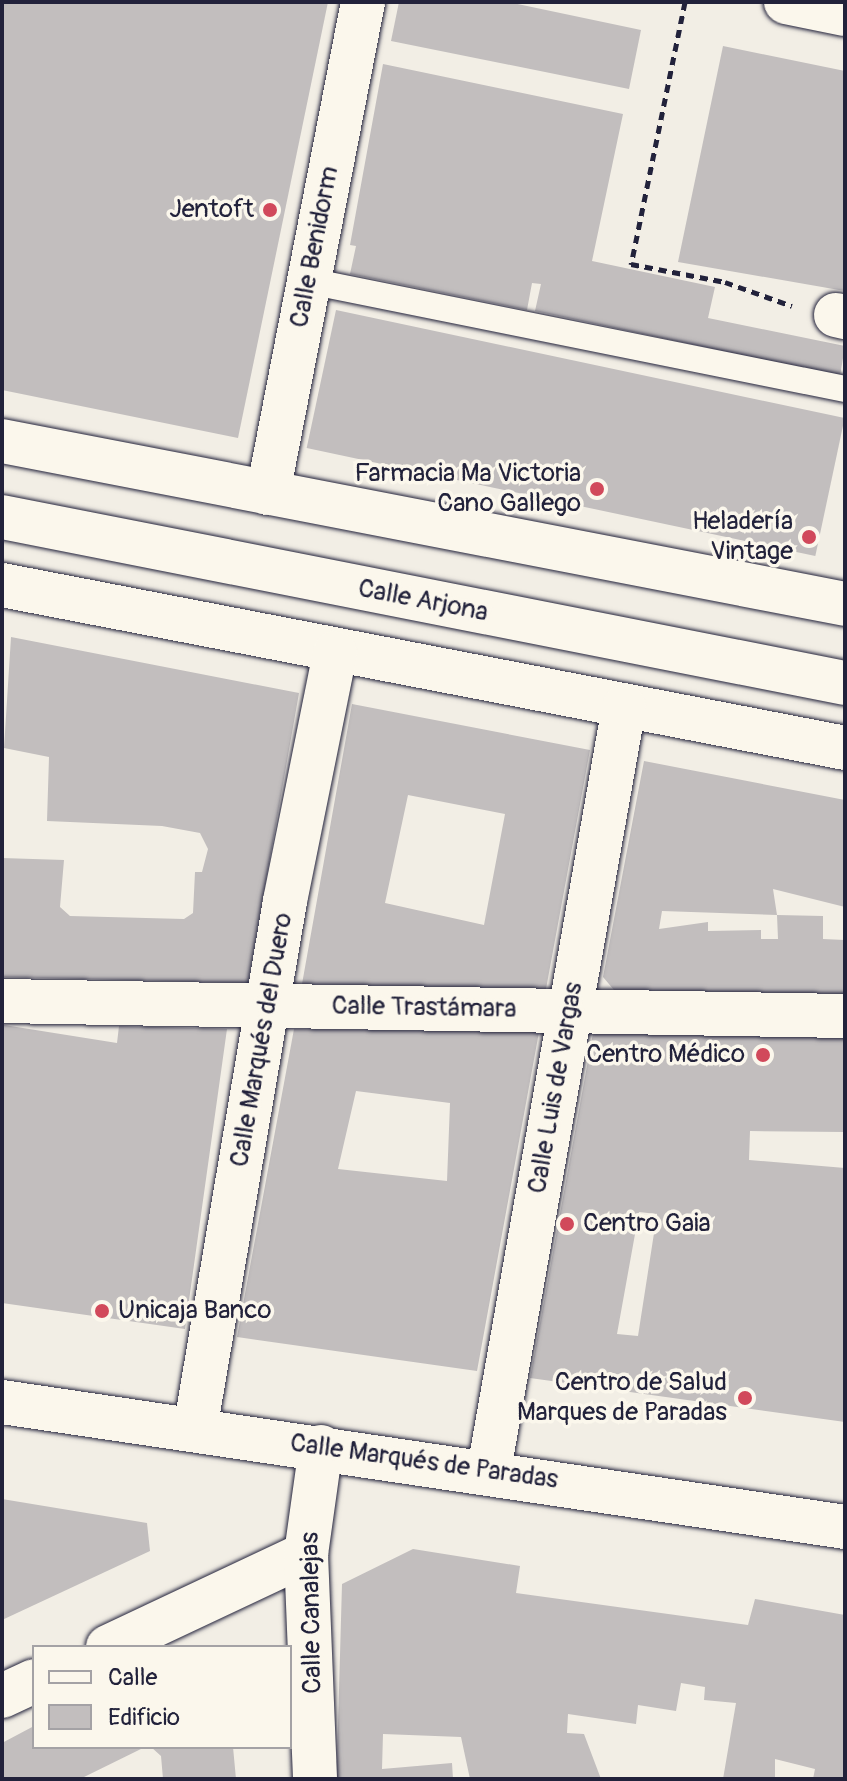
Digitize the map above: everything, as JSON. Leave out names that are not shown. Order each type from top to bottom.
[{"type":"street","name":"Calle Benidorm","points":[[268,493],[363,2]]},
{"type":"street","points":[[786,2],[845,14]]},
{"type":"street","points":[[2,441],[845,604]]},
{"type":"street","name":"Calle Arjona","points":[[2,517],[845,683]]},
{"type":"street","points":[[2,585],[335,653],[845,748]]},
{"type":"street","name":"Calle Marqués del Duero","points":[[195,1430],[267,1005],[335,653]]},
{"type":"street","name":"Calle Luis de Vargas","points":[[489,1470],[624,707]]},
{"type":"street","name":"Calle Trastámara","points":[[2,1001],[845,1016]]},
{"type":"street","name":"Calle Marqués de Paradas","points":[[2,1402],[489,1470],[845,1527]]},
{"type":"street","name":"Calle Canalejas","points":[[315,1779],[306,1554],[321,1447]]},
{"type":"street","points":[[112,1645],[306,1554]]},
{"type":"street","points":[[2,1696],[32,1682]]},
{"type":"lane","points":[[309,281],[845,389]]},
{"type":"path","points":[[685,2],[631,264],[725,282],[765,300],[840,316]]},
{"type":"building","points":[[2,2],[328,2],[238,438],[2,390]]},
{"type":"building","points":[[399,2],[508,2],[641,30],[629,89],[391,41]]},
{"type":"building","points":[[723,46],[845,71],[845,291],[678,262]]},
{"type":"building","points":[[383,64],[623,114],[592,261],[715,287],[708,318],[845,346],[840,376],[535,311],[541,284],[532,283],[527,310],[350,274],[356,246],[350,245]]},
{"type":"building","points":[[336,310],[845,418],[815,556],[307,448]]},
{"type":"building","points":[[11,637],[299,693],[248,983],[2,977],[2,858],[64,860],[60,907],[70,916],[184,919],[193,913],[195,872],[202,872],[208,849],[200,833],[162,826],[47,821],[49,757],[4,748]]},
{"type":"building","points":[[352,704],[590,750],[546,989],[302,984]],"holes":[[[408,795],[505,814],[484,925],[385,903]]]},
{"type":"building","points":[[644,761],[845,800],[845,907],[773,889],[777,915],[823,916],[823,939],[845,940],[845,994],[614,990],[603,977]],"holes":[[[662,911],[777,915],[778,939],[761,939],[761,930],[708,931],[708,922],[659,929]]]},
{"type":"building","points":[[4,1025],[117,1043],[119,1026],[227,1029],[185,1329],[2,1303]]},
{"type":"building","points":[[294,1029],[539,1032],[477,1371],[237,1337]],"holes":[[[356,1091],[450,1103],[447,1181],[338,1169]]]},
{"type":"building","points":[[593,1033],[845,1037],[845,1132],[750,1131],[749,1160],[845,1168],[845,1422],[530,1378]],"holes":[[[639,1212],[657,1214],[638,1336],[617,1334]]]},
{"type":"building","points":[[2,1499],[147,1523],[150,1551],[2,1620]]},
{"type":"building","points":[[413,1549],[520,1566],[516,1593],[748,1625],[755,1599],[845,1615],[845,1779],[813,1779],[815,1769],[775,1759],[775,1779],[723,1779],[736,1703],[704,1700],[705,1687],[681,1683],[676,1711],[638,1705],[636,1724],[568,1714],[567,1733],[584,1734],[601,1779],[470,1779],[461,1737],[383,1734],[382,1769],[452,1763],[453,1779],[329,1779],[329,1762],[337,1761],[342,1584]]},
{"type":"building","points":[[32,1727],[32,1749],[141,1749],[80,1779],[2,1779],[2,1743]]},
{"type":"building","points":[[153,1749],[233,1749],[236,1779],[163,1779],[161,1756]]},
{"type":"place","name":"Jentoft","points":[[270,210]]},
{"type":"place","name":"Farmacia Mª Victoria Cano Gallego","points":[[597,489]]},
{"type":"place","name":"Heladería Vintage","points":[[809,537]]},
{"type":"place","name":"Centro Médico","points":[[763,1055]]},
{"type":"place","name":"Centro Gaia","points":[[567,1224]]},
{"type":"place","name":"Unicaja Banco","points":[[102,1311]]},
{"type":"place","name":"Centro de Salud Marques de Paradas","points":[[745,1398]]}]
